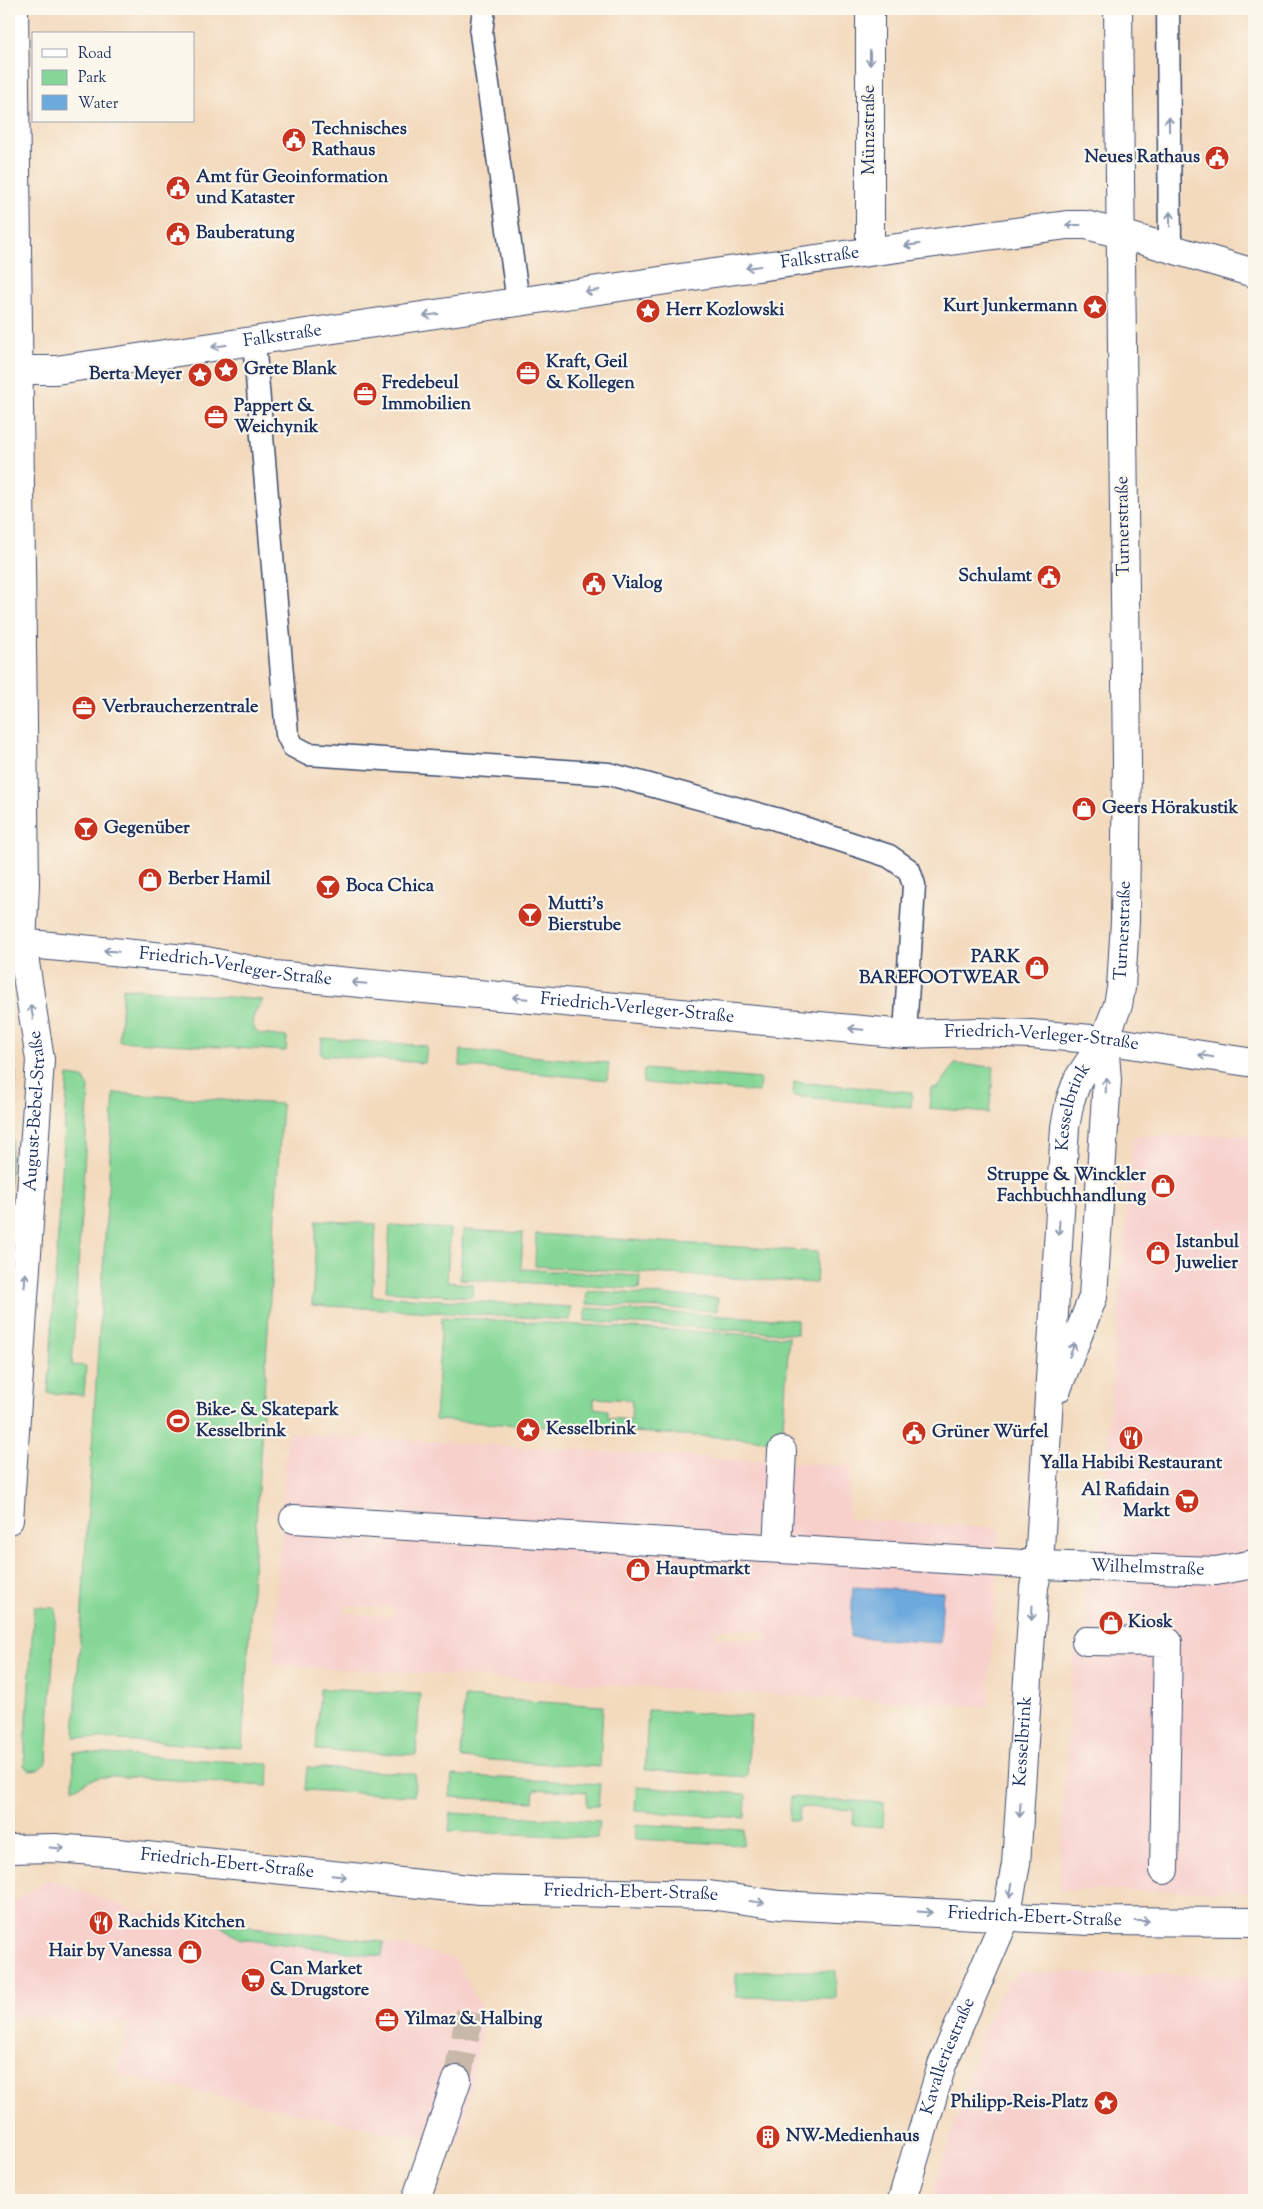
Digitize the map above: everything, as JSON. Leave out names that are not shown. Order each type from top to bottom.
[{"type":"street","name":"August-Bebel-Straße","points":[[9,980],[25,885],[19,370],[12,88],[14,9]]},
{"type":"street","name":"Münzstraße","points":[[870,9],[870,251]]},
{"type":"street","name":"Turnerstraße","points":[[1104,1040],[1118,1005],[1121,988],[1125,920],[1127,762],[1118,9]]},
{"type":"street","name":"Falkstraße","points":[[19,370],[56,370],[870,251],[1067,225],[1086,226],[1121,234],[1254,273]]},
{"type":"street","name":"August-Bebel-Straße","points":[[9,1520],[11,1455],[40,1060],[15,942]]},
{"type":"street","name":"Friedrich-Verleger-Straße","points":[[15,942],[206,961],[275,975],[905,1034],[988,1032],[1104,1040],[1254,1063]]},
{"type":"street","name":"Kesselbrink","points":[[1006,1917],[1016,1864],[1034,1587],[1039,1564],[1065,1127],[1070,1101],[1078,1079],[1104,1040]]},
{"type":"street","name":"Kesselbrink","points":[[1048,1412],[1093,1297],[1107,1080],[1104,1040]]},
{"type":"street","points":[[777,1548],[782,1451]]},
{"type":"street","points":[[294,1519],[1039,1564]]},
{"type":"street","name":"Wilhelmstraße","points":[[1039,1564],[1216,1571],[1254,1564]]},
{"type":"street","points":[[1086,1641],[1168,1642],[1164,1870]]},
{"type":"street","name":"Friedrich-Ebert-Straße","points":[[9,1849],[40,1847],[107,1852],[479,1890],[709,1895],[779,1905],[876,1908],[1090,1921],[1254,1922]]},
{"type":"street","name":"Kavalleriestraße","points":[[902,2200],[942,2065],[1006,1917]]},
{"type":"street","points":[[416,2200],[457,2080]]},
{"type":"lane","points":[[484,9],[481,34],[518,302]]},
{"type":"lane","points":[[1168,9],[1170,248]]},
{"type":"lane","points":[[254,341],[287,734],[293,746],[308,754],[588,771],[609,774],[776,818],[889,856],[909,870],[914,885],[905,1034]]},
{"type":"shaded area","points":[[1254,1135],[1254,1892],[1058,1890],[1074,1648],[1085,1632],[1086,1584],[1096,1576],[1133,1136]]},
{"type":"shaded area","name":"Hauptmarkt","points":[[287,1433],[850,1466],[847,1519],[999,1528],[988,1707],[273,1665]],"holes":[[[345,1606],[395,1608],[395,1616],[345,1614]],[[718,1629],[768,1631],[768,1640],[718,1638]]]},
{"type":"shaded area","points":[[48,1879],[138,1911],[384,1942],[454,1958],[485,2015],[460,2144],[390,2133],[116,2074],[130,2025],[9,2016],[9,1905]]},
{"type":"shaded area","name":"Philipp-Reis-Platz","points":[[1021,1972],[1254,1976],[1254,2200],[931,2200],[983,2030],[1004,1986]]},
{"type":"green space","points":[[123,988],[263,1000],[253,1018],[253,1026],[260,1034],[287,1037],[286,1051],[119,1041]]},
{"type":"green space","points":[[322,1038],[427,1046],[425,1063],[321,1055]]},
{"type":"green space","points":[[461,1050],[609,1063],[607,1080],[460,1066]]},
{"type":"green space","points":[[955,1064],[994,1067],[989,1113],[929,1108],[931,1088],[938,1088]]},
{"type":"green space","points":[[644,1069],[760,1079],[759,1092],[643,1083]]},
{"type":"green space","points":[[9,1072],[16,1072],[9,1194]]},
{"type":"green space","points":[[68,1076],[83,1078],[89,1087],[72,1365],[86,1366],[84,1395],[48,1393]]},
{"type":"green space","points":[[794,1082],[912,1092],[911,1107],[793,1096]]},
{"type":"green space","name":"Bike- & Skatepark Kesselbrink","points":[[114,1093],[282,1104],[242,1748],[74,1737]]},
{"type":"green space","points":[[317,1220],[376,1224],[372,1296],[571,1307],[570,1320],[312,1305]]},
{"type":"green space","points":[[390,1225],[450,1229],[447,1282],[473,1284],[472,1297],[386,1291]]},
{"type":"green space","points":[[463,1230],[523,1233],[521,1269],[640,1276],[639,1289],[460,1279]]},
{"type":"green space","points":[[536,1234],[818,1252],[816,1283],[535,1266]]},
{"type":"green space","points":[[587,1291],[718,1298],[717,1311],[586,1304]]},
{"type":"green space","points":[[586,1308],[797,1320],[797,1334],[585,1321]]},
{"type":"green space","points":[[442,1317],[789,1337],[782,1441],[435,1420]],"holes":[[[594,1398],[632,1400],[631,1420],[608,1418],[608,1410],[594,1408]]]},
{"type":"green space","points":[[34,1607],[56,1608],[47,1762],[38,1770],[29,1771],[24,1765]]},
{"type":"green space","points":[[320,1689],[420,1694],[416,1755],[316,1750]]},
{"type":"green space","points":[[464,1697],[603,1706],[600,1767],[461,1758]]},
{"type":"green space","points":[[648,1710],[751,1716],[747,1777],[645,1770]]},
{"type":"green space","points":[[74,1752],[269,1764],[268,1786],[111,1776],[91,1779],[73,1789]]},
{"type":"green space","points":[[307,1767],[415,1774],[414,1796],[305,1790]]},
{"type":"green space","points":[[452,1775],[600,1784],[598,1806],[587,1806],[587,1792],[534,1789],[533,1802],[450,1797]]},
{"type":"green space","points":[[636,1787],[746,1794],[745,1818],[635,1811]]},
{"type":"green space","points":[[791,1797],[884,1803],[883,1827],[853,1825],[854,1810],[800,1807],[799,1820],[789,1820]]},
{"type":"green space","points":[[451,1813],[599,1821],[597,1838],[449,1831]]},
{"type":"green space","points":[[636,1824],[744,1830],[743,1845],[635,1839]]},
{"type":"green space","points":[[216,1923],[384,1942],[382,1956],[240,1939]]},
{"type":"green space","points":[[756,1971],[836,1971],[836,1998],[736,1997],[736,1974]]},
{"type":"water","points":[[853,1587],[943,1592],[940,1643],[850,1637]]},
{"type":"tunnel","points":[[457,2080],[470,2012]]},
{"type":"place","name":"Technisches Rathaus","points":[[294,140]]},
{"type":"place","name":"Neues Rathaus","points":[[1217,158]]},
{"type":"place","name":"Amt für Geoinformation und Kataster","points":[[178,188]]},
{"type":"place","name":"Bauberatung","points":[[178,234]]},
{"type":"place","name":"Kurt Junkermann","points":[[1095,307]]},
{"type":"place","name":"Herr Kozlowski","points":[[648,311]]},
{"type":"place","name":"Grete Blank","points":[[226,370]]},
{"type":"place","name":"Kraft, Geil & Kollegen","points":[[528,373]]},
{"type":"place","name":"Berta Meyer","points":[[200,375]]},
{"type":"place","name":"Fredebeul Immobilien","points":[[365,394]]},
{"type":"place","name":"Pappert & Weichynik","points":[[216,417]]},
{"type":"place","name":"Schulamt","points":[[1049,577]]},
{"type":"place","name":"Vialog","points":[[594,584]]},
{"type":"place","name":"Verbraucherzentrale","points":[[84,708]]},
{"type":"place","name":"Geers Hörakustik","points":[[1084,809]]},
{"type":"place","name":"Gegenüber","points":[[86,829]]},
{"type":"place","name":"Berber Hamil","points":[[150,880]]},
{"type":"place","name":"Boca Chica","points":[[328,887]]},
{"type":"place","name":"Mutti's Bierstube","points":[[530,915]]},
{"type":"place","name":"PARK BAREFOOTWEAR","points":[[1037,968]]},
{"type":"place","name":"Struppe & Winckler Fachbuchhandlung","points":[[1163,1186]]},
{"type":"place","name":"Istanbul Juwelier","points":[[1158,1253]]},
{"type":"place","name":"Bike- & Skatepark Kesselbrink","points":[[178,1421]]},
{"type":"place","name":"Kesselbrink","points":[[528,1430]]},
{"type":"place","name":"Grüner Würfel","points":[[914,1433]]},
{"type":"place","name":"Yalla Habibi Restaurant","points":[[1131,1438]]},
{"type":"place","name":"Al Rafidain Markt","points":[[1187,1501]]},
{"type":"place","name":"Hauptmarkt","points":[[638,1570]]},
{"type":"place","name":"Kiosk","points":[[1111,1623]]},
{"type":"place","name":"Rachids Kitchen","points":[[101,1923]]},
{"type":"place","name":"Hair by Vanessa","points":[[190,1952]]},
{"type":"place","name":"Can Market & Drugstore","points":[[253,1980]]},
{"type":"place","name":"Yilmaz & Halbing","points":[[387,2020]]},
{"type":"place","name":"Philipp-Reis-Platz","points":[[1106,2103]]},
{"type":"place","name":"NW-Medienhaus","points":[[768,2137]]}]
